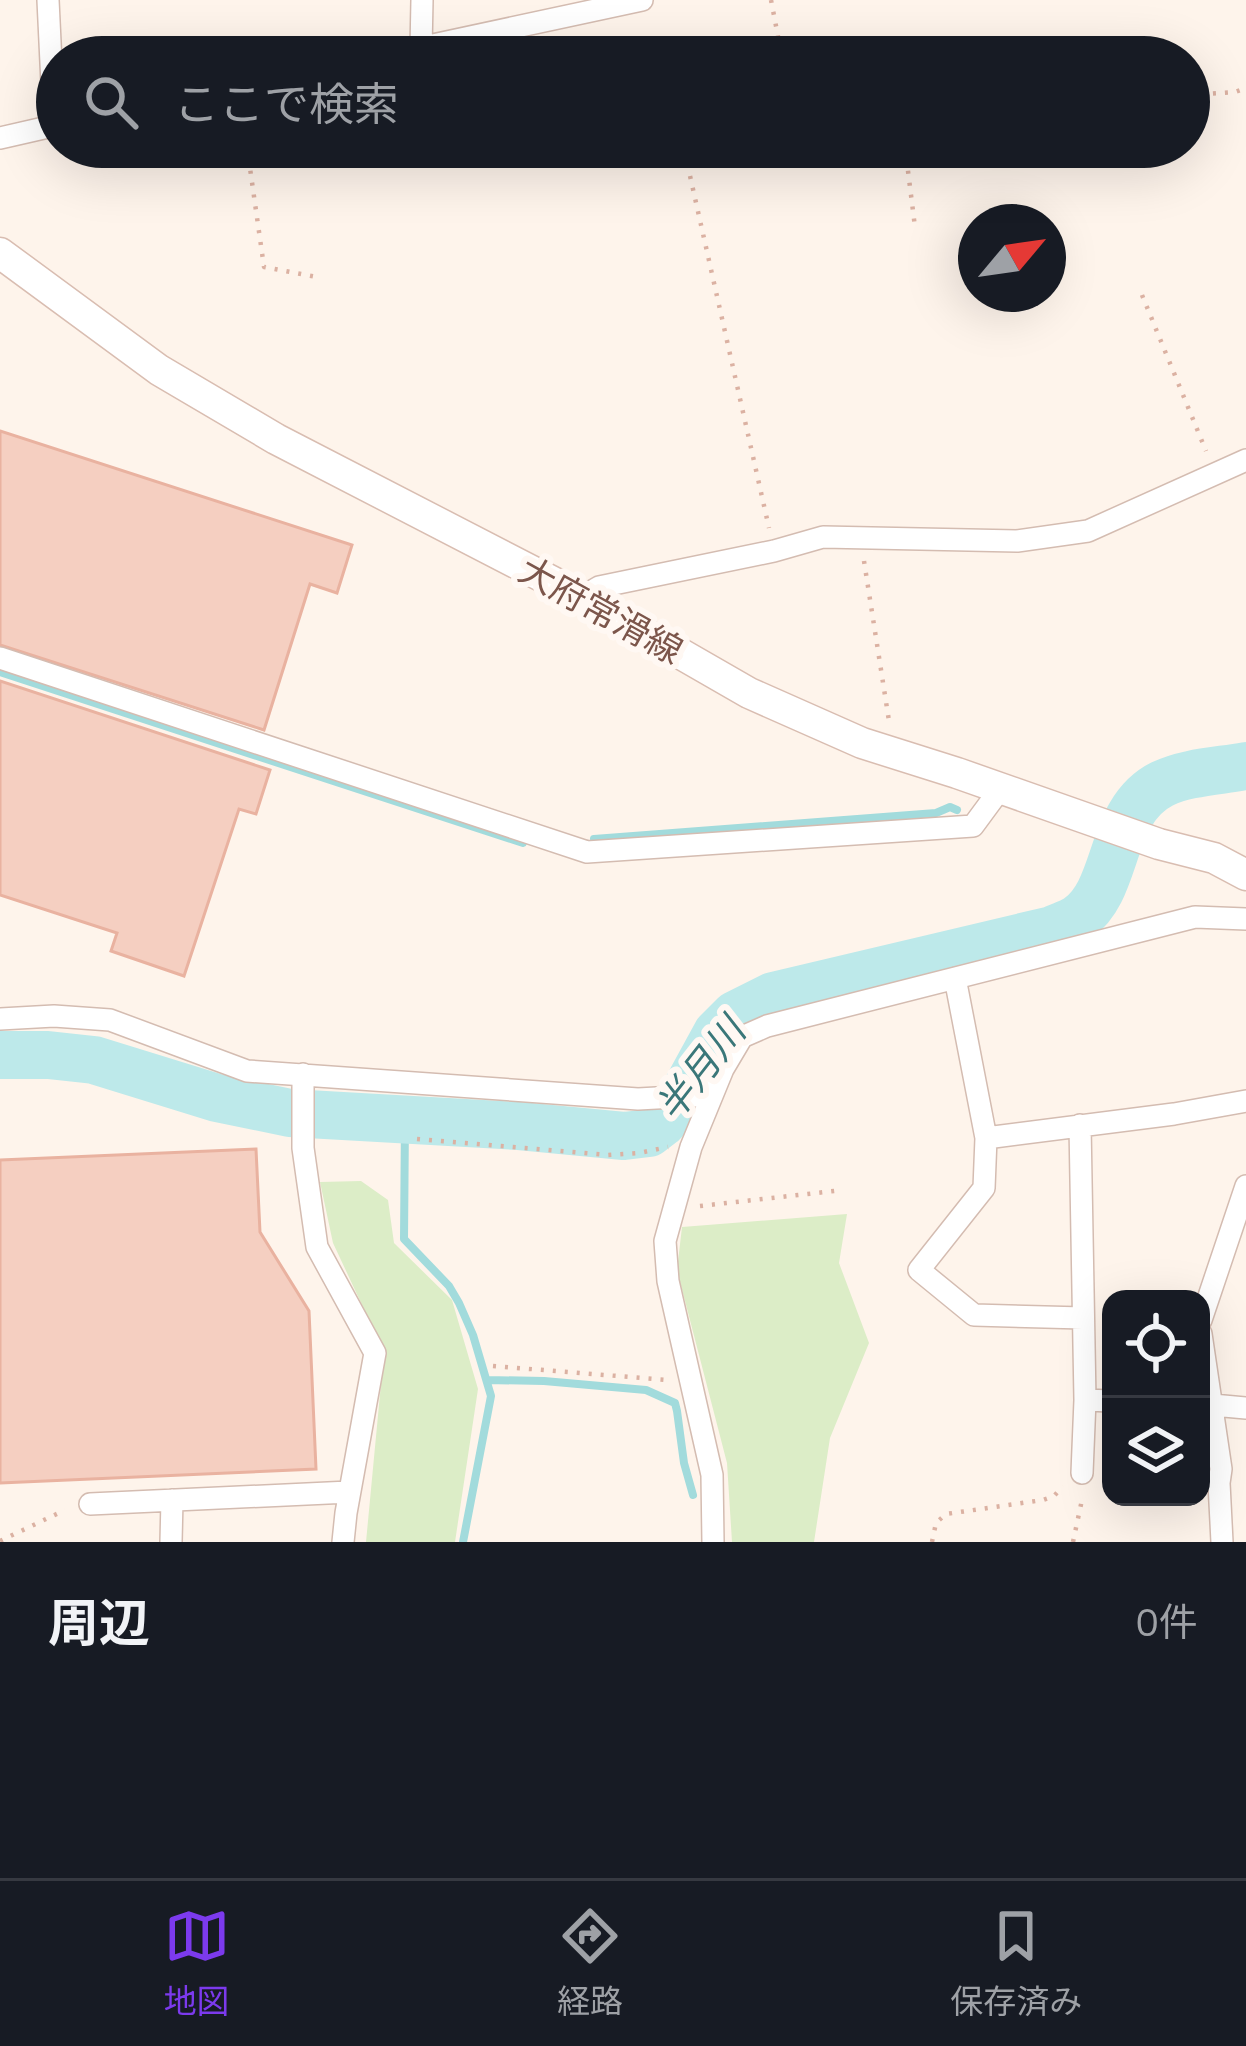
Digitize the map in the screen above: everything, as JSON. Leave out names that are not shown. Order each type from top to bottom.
[{"type":"main road","name":"大府常滑線","points":[[0,253],[159,370],[276,440],[583,597],[749,693],[862,743],[1159,844],[1214,858],[1246,875]]},
{"type":"street","points":[[48,0],[50,36]]},
{"type":"street","points":[[421,36],[422,0]]},
{"type":"street","points":[[480,36],[642,0]]},
{"type":"street","points":[[0,138],[36,130]]},
{"type":"street","points":[[583,597],[598,587],[823,537],[1017,541],[1088,531],[1246,460]]},
{"type":"street","points":[[0,658],[587,852],[973,826],[1001,788]]},
{"type":"street","points":[[713,1542],[712,1475],[668,1280],[665,1241],[704,1095],[742,1037],[767,1026],[1195,916],[1246,919]]},
{"type":"street","points":[[955,978],[986,1138],[983,1188],[919,1270],[974,1315],[1084,1318]]},
{"type":"street","points":[[0,1019],[110,1020],[247,1071],[662,1100],[704,1095]]},
{"type":"street","points":[[303,1074],[303,1148],[316,1247],[375,1353],[343,1542]]},
{"type":"street","points":[[986,1138],[1246,1101]]},
{"type":"street","points":[[1080,1125],[1082,1473]]},
{"type":"street","points":[[1210,1293],[1246,1186]]},
{"type":"street","points":[[1085,1400],[1102,1401]]},
{"type":"street","points":[[1210,1404],[1246,1408]]},
{"type":"street","points":[[1210,1421],[1221,1469],[1222,1542]]},
{"type":"street","points":[[90,1504],[350,1492]]},
{"type":"street","points":[[172,1500],[172,1542]]},
{"type":"path","points":[[771,0],[778,36]]},
{"type":"path","points":[[1210,94],[1246,88]]},
{"type":"path","points":[[251,168],[264,267],[317,277]]},
{"type":"path","points":[[688,168],[774,551]]},
{"type":"path","points":[[907,168],[914,227]]},
{"type":"path","points":[[1142,295],[1216,472]]},
{"type":"path","points":[[860,537],[892,741],[889,752]]},
{"type":"path","points":[[417,1139],[608,1155],[660,1147],[691,1148]]},
{"type":"path","points":[[672,1209],[843,1190]]},
{"type":"path","points":[[494,1366],[689,1380]]},
{"type":"path","points":[[932,1542],[936,1523],[946,1514],[1043,1500],[1082,1473],[1082,1504],[1073,1542]]},
{"type":"path","points":[[0,1540],[69,1508],[90,1504]]},
{"type":"green space","points":[[361,1181],[388,1200],[394,1243],[452,1300],[478,1389],[455,1542],[366,1542],[384,1352],[333,1243],[320,1182]]},
{"type":"green space","points":[[847,1214],[839,1263],[869,1343],[830,1438],[814,1542],[732,1542],[727,1463],[677,1270],[682,1227]]},
{"type":"building","points":[[0,431],[352,545],[337,593],[310,584],[264,730],[0,645]]},
{"type":"building","points":[[0,681],[270,770],[256,814],[239,809],[184,976],[111,951],[117,933],[0,895]]},
{"type":"building","points":[[256,1149],[260,1232],[309,1311],[316,1469],[0,1483],[0,1160]]},
{"type":"waterway","points":[[0,672],[523,843]]},
{"type":"waterway","name":"半月川","points":[[0,1055],[94,1060],[217,1098],[290,1113],[624,1136],[649,1133],[676,1108],[717,1033],[735,1015],[773,996],[1052,930],[1072,921],[1101,889],[1123,831],[1145,796],[1182,777],[1246,766]]},
{"type":"waterway","points":[[594,839],[957,810]]},
{"type":"waterway","points":[[405,1119],[404,1239],[459,1303],[491,1396],[463,1542]]},
{"type":"waterway","points":[[487,1380],[646,1390],[675,1403],[693,1495]]}]
